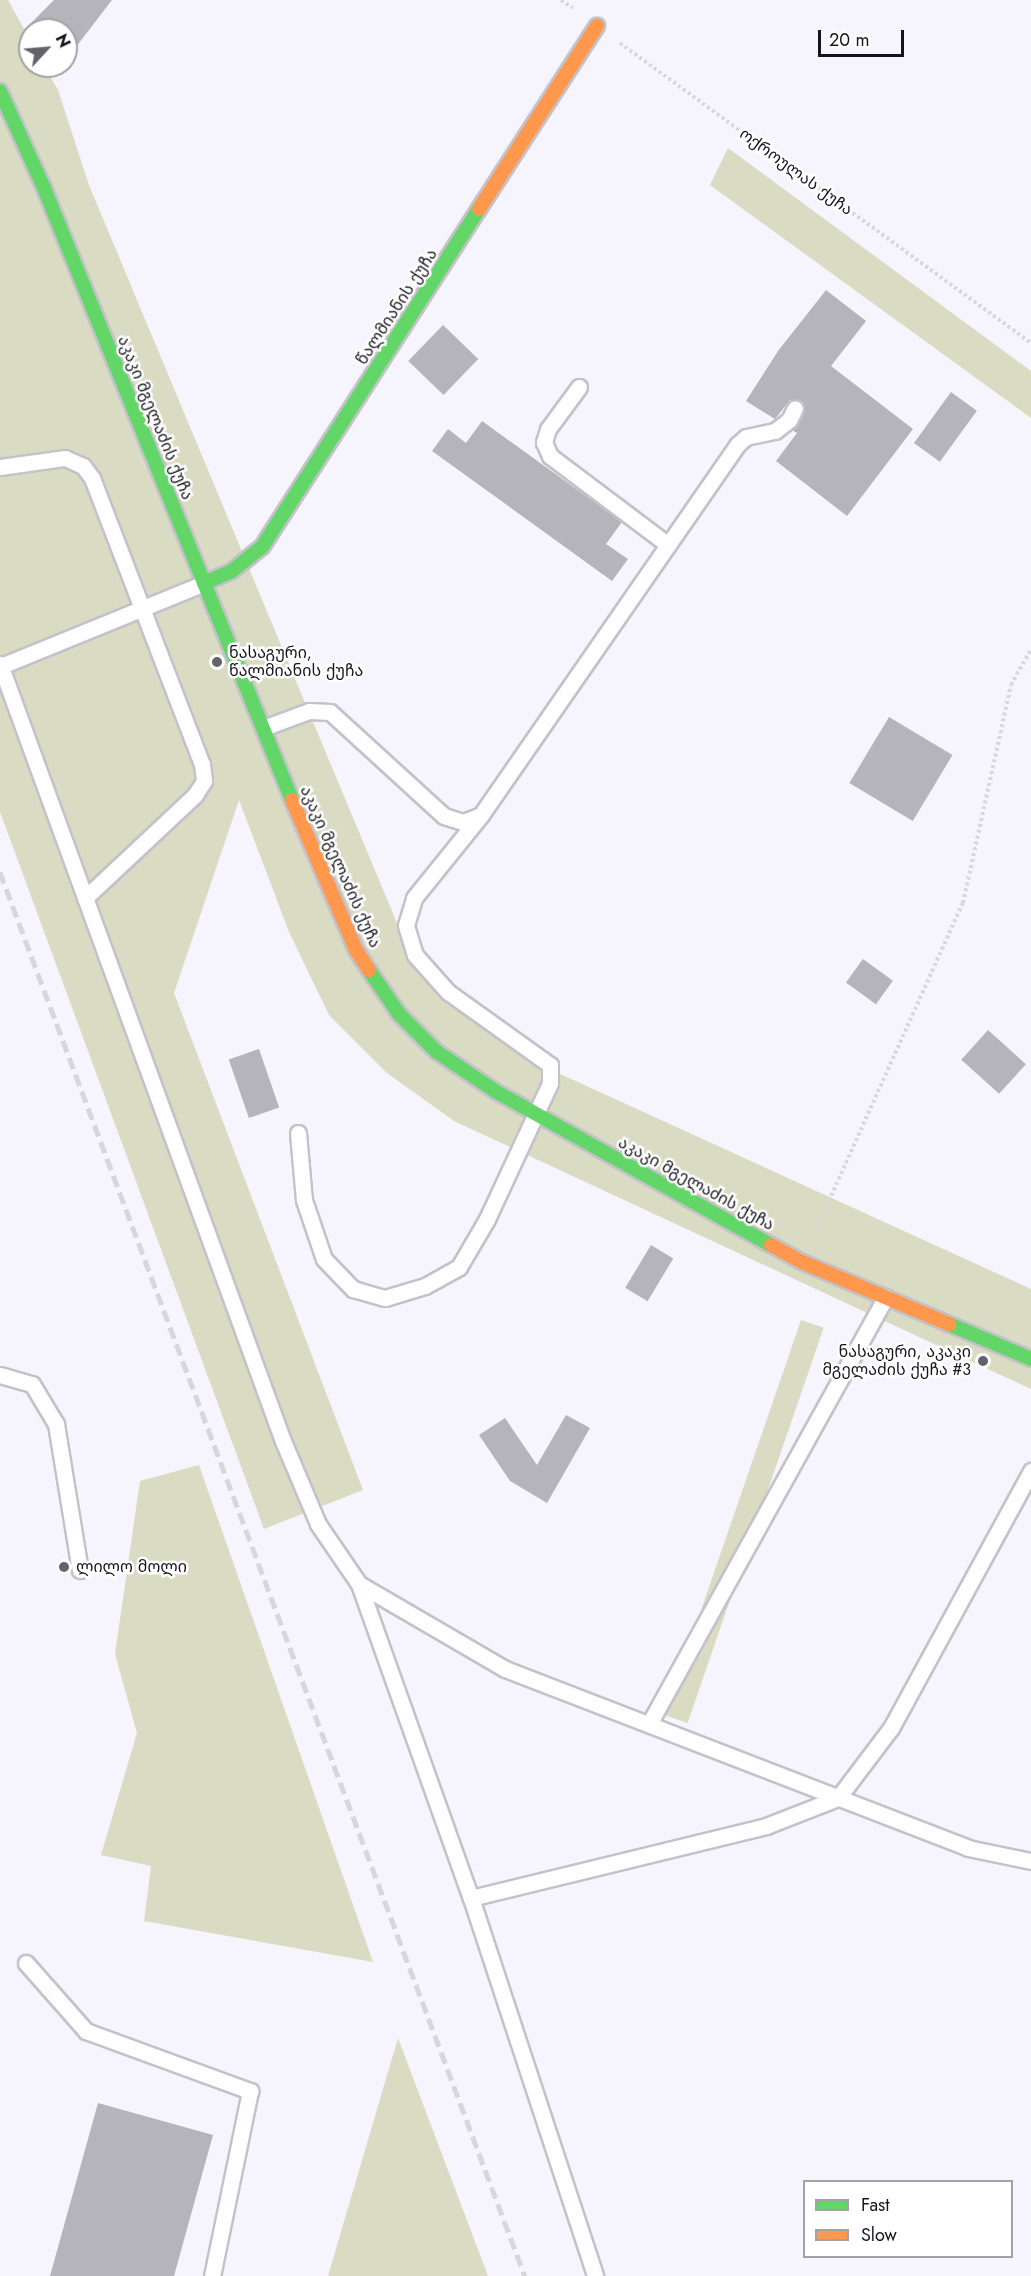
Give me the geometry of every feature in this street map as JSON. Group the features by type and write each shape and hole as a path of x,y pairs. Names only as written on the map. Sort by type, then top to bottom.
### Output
{"street":[{"name":"წალმიანის ქუჩა","path":"204,583 232,571 262,547 597,26"},
{"name":"აკაკი მგელაძის ქუჩა","path":"0,91 44,188 262,728 356,950 399,1014 437,1052 535,1113 802,1262 1031,1359"}],"lane":[{"path":"579,387 548,429 544,442 550,456 668,545"},
{"path":"298,1133 304,1200 324,1259 353,1289 385,1298 425,1286 459,1268 487,1219 550,1083 550,1065 448,992 415,955 406,925 414,898 481,815 737,445 746,437 775,431 789,420 795,408"},
{"path":"0,466 64,458 83,466 92,478 202,764 204,782 195,795 85,898"},
{"path":"204,583 0,665 283,1441 318,1524 359,1584 471,1898 595,2276"},
{"path":"262,728 309,711 330,712 444,816 463,822 481,815"},
{"path":"649,1724 886,1297"},
{"path":"0,1376 32,1384 56,1424 80,1570"},
{"path":"471,1898 766,1826 838,1798 891,1728 1031,1472"},
{"path":"359,1584 505,1669 968,1848 1031,1861"},
{"path":"26,1963 86,2031 250,2091 212,2276"}],"path":[{"name":"ოქროულას ქუჩა","path":"561,0 1031,343"},
{"path":"802,1262 963,903 1011,685 1031,649"}],"green space":[{"path":"0,0 8,0 18,18 18,78 51,78 58,90 89,185 412,959 454,1001 558,1073 1031,1289 1031,1389 454,1121 387,1073 329,1015 289,932 239,800 174,993 363,1490 264,1529 0,812"},
{"path":"728,148 1031,371 1031,418 710,185"},
{"path":"801,1320 824,1328 688,1723 665,1715"},
{"path":"199,1465 373,1962 144,1921 151,1866 101,1855 137,1733 115,1654 140,1481"},
{"path":"398,2038 488,2276 328,2276"}],"building":[{"path":"54,0 112,0 78,44 78,18 36,18"},
{"path":"826,290 866,321 831,366 913,429 847,516 776,461 797,433 792,430 804,412 803,402 790,400 775,419 746,401 778,351"},
{"path":"443,325 478,359 444,395 408,361"},
{"path":"951,392 977,411 940,462 914,443"},
{"path":"482,421 622,522 606,544 628,559 612,581 432,451 448,429 466,443"},
{"path":"889,717 952,755 913,821 849,783"},
{"path":"863,959 893,981 876,1004 846,982"},
{"path":"988,1030 1026,1064 999,1094 961,1060"},
{"path":"259,1049 279,1108 249,1118 229,1059"},
{"path":"651,1245 673,1258 648,1301 625,1288"},
{"path":"566,1415 590,1428 547,1503 510,1481 479,1435 505,1418 537,1465"},
{"path":"98,2103 213,2135 174,2276 50,2276"}],"railway":[{"path":"0,872 525,2276"}],"traffic: fast":[{"path":"0,91 44,188 292,800"},
{"path":"204,583 232,571 262,547 479,209"},
{"path":"369,970 399,1014 437,1052 495,1091 771,1245"},
{"path":"949,1324 1031,1359"}],"traffic: slow":[{"path":"479,209 597,26"},
{"path":"292,800 356,950 369,970"},
{"path":"771,1245 802,1262 949,1324"}],"place":[{"name":"ნასაგური, წალმიანის ქუჩა","path":"217,662"},
{"name":"ნასაგური, აკაკი მგელაძის ქუჩა #3","path":"983,1361"},
{"name":"ლილო მოლი","path":"64,1567"}]}
